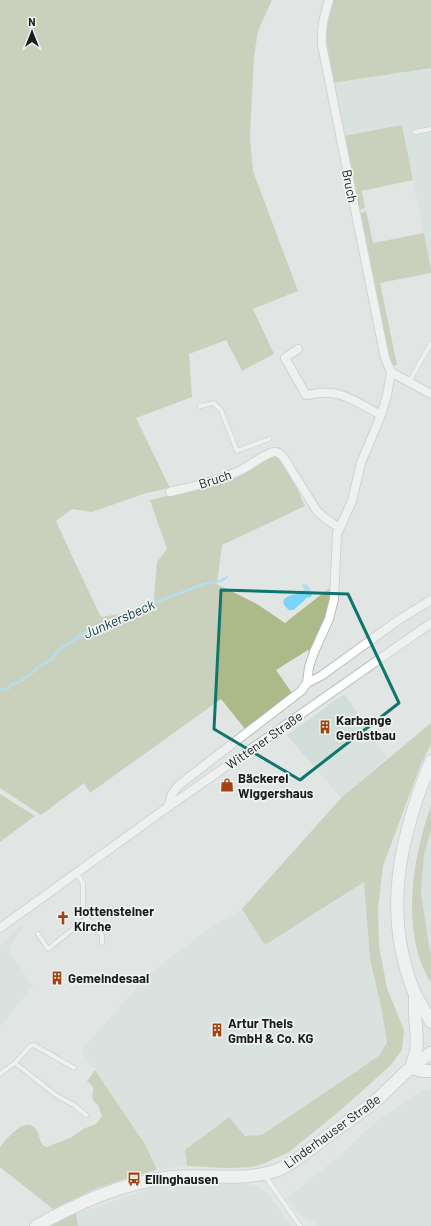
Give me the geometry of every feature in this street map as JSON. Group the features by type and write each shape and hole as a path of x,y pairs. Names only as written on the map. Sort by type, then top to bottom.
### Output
{"main road":[{"path":"431,760 403,845 397,889 399,939 415,994 431,1022"},
{"path":"415,994 431,1001"},
{"path":"415,994 417,1039 416,1052 411,1068 422,1071 431,1071"},
{"name":"Linderhauser Straße","path":"36,1226 101,1194 124,1187 174,1177 245,1176 264,1174 280,1169 297,1159 374,1102 431,1052"}],"street":[{"name":"Bruch","path":"330,0 323,19 321,33 322,45 384,358 391,372"},
{"path":"298,349 285,358 306,395 322,392 332,393 343,396 381,415"},
{"path":"307,683 309,667 329,619 334,599 336,542 339,528 352,501 361,463 388,394 391,372 431,394"},
{"name":"Bruch","path":"170,492 215,480 241,471 263,457 275,452 279,453 284,458 317,511 339,528"},
{"path":"168,806 172,794 179,785 301,691 307,683 321,676 400,619 431,600"},
{"name":"Wittener Straße","path":"0,928 168,806 431,623"}],"lane":[{"path":"415,132 431,129"},
{"path":"409,382 431,343"},
{"path":"200,406 214,403 220,410 237,451 269,439"},
{"path":"77,872 83,884 83,914 102,935 102,943"},
{"path":"38,934 48,949 87,918"},
{"path":"0,1074 30,1046 34,1045 74,1068"},
{"path":"14,1062 57,1096 74,1104 86,1115"},
{"path":"264,1174 300,1226"}],"highlighted area":[{"path":"221,590 348,594 399,703 300,780 214,729"}],"shaded area":[{"path":"431,68 431,270 402,125 343,136 332,83"},
{"path":"343,695 346,696 387,758 341,798 287,735"},
{"path":"431,830 431,953 421,891 424,855"},
{"path":"364,882 387,1043 380,1055 262,1135 245,1136 185,1150 187,1166 157,1170 145,1144 81,1050 148,975 205,931 242,909 265,945"},
{"path":"24,923 8,949 33,986 0,1027 0,947 14,931"},
{"path":"424,1089 431,1090 431,1226 316,1226 316,1221 309,1220 299,1215 287,1198 339,1156 373,1124"},
{"path":"181,1184 248,1184 255,1186 269,1195 292,1226 78,1226 76,1214 155,1187"}],"green space":[{"path":"0,0 272,0 258,31 254,57 250,137 253,171 298,291 253,309 274,354 242,371 226,340 189,354 192,397 136,418 170,488 146,493 92,512 72,509 56,521 101,617 153,609 157,562 167,549 150,500 171,495 272,456 276,456 288,470 305,506 222,545 217,584 257,604 285,623 332,586 327,614 311,652 308,650 276,670 292,693 245,729 221,699 90,793 84,783 41,815 0,788"},
{"path":"333,0 431,0 431,68 332,83 325,41 326,20"},
{"path":"402,125 413,180 362,191 365,208 357,210 343,136"},
{"path":"366,211 373,243 424,233 431,270 431,273 380,283 397,365 392,366 389,365 358,215"},
{"path":"431,723 431,744 421,764 383,866 378,908 379,946 387,988 404,1030 402,1050 391,1065 342,1109 289,1152 252,1167 226,1168 187,1166 185,1150 229,1117 245,1136 262,1135 380,1055 387,1042 382,1011 370,959 364,882 265,945 242,909 341,798"},
{"path":"0,794 35,816 0,842"},
{"path":"431,806 431,830 424,855 421,891 431,953 431,983 421,963 415,942 412,919 412,896 414,872 424,827"},
{"path":"95,1070 145,1144 157,1170 97,1188 53,1209 0,1167 0,1147 11,1134 21,1126 31,1125 36,1129 42,1144 47,1147 72,1137 83,1129 96,1124 102,1116 98,1105 93,1099 93,1087 87,1081"},
{"path":"76,1214 78,1226 46,1226 57,1220"}],"water":[{"path":"303,584 308,585 312,593 311,597 306,598 294,610 289,610 283,602 284,600 286,597 302,593 304,589"}],"waterway":[{"name":"Junkersbeck","path":"0,690 8,689 12,684 21,681 39,666 51,660 60,649 81,635 138,609 204,584 221,581 227,577"}],"place":[{"name":"Karbange Gerüstbau","path":"325,727"},
{"name":"Bäckerei Wiggershaus","path":"227,785"},
{"name":"Hottensteiner Kirche","path":"63,918"},
{"name":"Gemeindesaal","path":"57,978"},
{"name":"Artur Theis GmbH & Co. KG","path":"217,1030"},
{"name":"Ellinghausen","path":"134,1179"}]}
